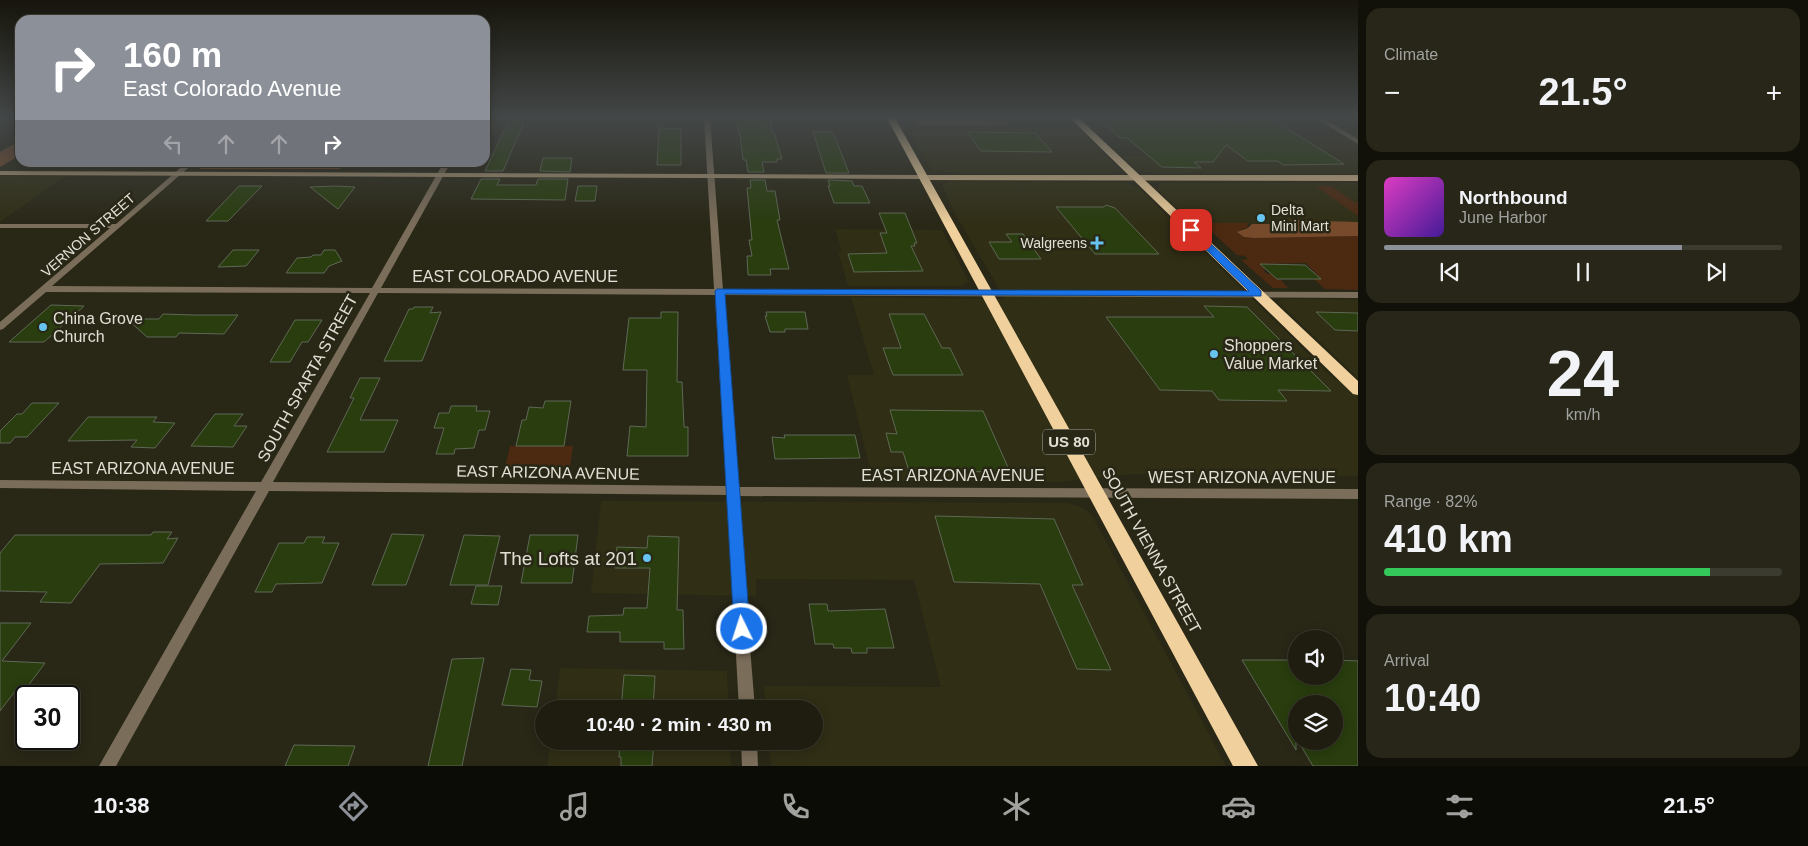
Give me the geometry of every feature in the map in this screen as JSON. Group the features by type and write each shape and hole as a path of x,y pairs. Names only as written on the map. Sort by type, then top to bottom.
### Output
{"highway":[{"name":"SOUTH VIENNA STREET","path":"910,154 985,293 1246,766"},
{"path":"1112,154 1358,390"}],"main road":[{"path":"0,173 1358,178"}],"street":[{"path":"710,154 746,700"},
{"name":"VERNON STREET","path":"0,327 186,167"},
{"name":"SOUTH SPARTA STREET","path":"107,766 445,167"},
{"path":"0,226 118,226"},
{"name":"EAST COLORADO AVENUE","path":"44,290 720,291 1358,295"},
{"name":"EAST ARIZONA AVENUE","path":"0,484 265,485 733,491 1095,492"},
{"name":"WEST ARIZONA AVENUE","path":"1095,492 1358,494"},
{"path":"749,750 750,766"}],"shaded area":[{"path":"0,154 15,154 15,158 0,167"},
{"path":"922,154 1104,154 1121,171 1116,173 955,173 932,170"},
{"path":"1212,154 1358,154 1358,174 1150,173 1137,170 1122,156 1211,156"},
{"path":"199,167 342,167 340,169 200,169"},
{"path":"0,176 66,176 0,222"},
{"path":"949,181 1127,183 1138,187 1335,380 1358,380 1358,476 1133,474 1058,482 873,481 847,375 874,375 851,297 1005,299 953,210 942,185"},
{"path":"1161,183 1358,183 1358,207 1347,207 1358,216 1358,226 1194,224 1159,191 1158,187"},
{"path":"1316,186 1331,186 1354,202 1358,202 1358,216"},
{"path":"1290,220 1358,222 1358,236 1254,238 1244,237 1237,232 1248,228 1252,224 1285,224"},
{"path":"1202,223 1247,223 1248,228 1241,229 1244,237 1254,238 1358,236 1358,290 1325,289 1314,279 1321,279 1306,263 1261,264 1266,269 1263,270 1267,274 1271,274 1281,280 1288,288 1273,288 1241,260 1248,259 1245,256 1237,255"},
{"path":"835,229 942,230 969,282 962,286 848,286 838,252 842,252"},
{"path":"1280,300 1358,300 1358,378 1279,303"},
{"path":"510,446 573,446 570,468 505,467"},
{"path":"601,501 1065,503 1079,506 1089,512 1094,519 1226,766 771,766 770,750 823,750 823,700 765,700 764,686 941,687 914,580 756,579 756,596 591,593"},
{"path":"560,668 727,671 729,700 556,700"},
{"path":"550,750 730,750 731,766 547,766"}],"building":[{"path":"493,154 511,154 503,171 485,171 487,167 490,167 490,160"},
{"path":"658,154 681,154 681,165 657,165"},
{"path":"742,154 780,154 782,159 777,159 777,162 762,162 764,172 748,172 746,160 743,160"},
{"path":"820,154 841,154 849,173 826,173"},
{"path":"1146,154 1219,154 1213,162 1194,162 1201,168 1162,167"},
{"path":"1238,154 1328,154 1344,164 1283,165 1278,161 1248,161"},
{"path":"543,158 572,158 570,172 540,171"},
{"path":"481,179 500,179 497,185 536,185 538,179 568,179 565,200 471,199"},
{"path":"750,180 765,180 767,191 775,191 780,220 777,220 789,269 770,269 771,275 748,275 747,256 752,256 749,240 752,240 747,188 751,188"},
{"path":"828,180 852,181 854,186 862,186 870,203 834,203 828,186 830,186"},
{"path":"239,186 262,186 228,221 206,221"},
{"path":"578,186 597,186 595,201 575,201"},
{"path":"310,187 355,187 338,209"},
{"name":"Walgreens","path":"1106,205 1115,208 1159,254 1095,254 1056,207 1104,207"},
{"path":"879,213 905,213 917,243 914,243 915,246 911,246 923,271 854,272 848,254 887,253 880,233 887,233"},
{"path":"1006,234 1023,234 1041,259 999,259 989,242 1012,242"},
{"path":"233,250 259,250 246,266 218,267"},
{"path":"324,250 335,250 342,261 329,266 324,273 286,273 297,258 321,255"},
{"path":"1260,264 1305,265 1321,279 1277,279"},
{"name":"China Grove Church","path":"51,305 84,306 44,342 9,342"},
{"name":"Shoppers Value Market","path":"1204,306 1247,307 1331,391 1278,390 1287,401 1219,400 1212,391 1160,390 1106,317 1214,317"},
{"path":"414,307 433,307 430,313 441,312 422,361 384,361 409,309"},
{"path":"661,312 678,312 677,382 682,382 684,427 688,427 688,456 627,456 630,426 646,427 647,370 623,370 629,318 661,318"},
{"path":"766,312 805,312 808,329 785,329 785,332 770,332 765,316 767,316"},
{"path":"1316,312 1358,313 1358,331 1335,330"},
{"path":"163,314 238,315 224,334 179,333 176,337 147,337 127,319 159,319"},
{"path":"889,314 924,314 942,348 950,348 963,375 893,375 883,348 901,348"},
{"path":"295,320 322,320 308,342 302,342 290,362 270,362"},
{"path":"360,378 380,378 360,420 398,420 384,452 327,452 354,398 350,398"},
{"path":"545,401 571,401 564,446 516,446 522,420 526,420 529,407 543,408"},
{"path":"32,403 59,403 27,437 15,437 10,443 0,443 0,431 17,414 22,414"},
{"path":"451,406 477,406 476,411 490,411 485,430 479,430 474,448 455,449 454,454 436,454 444,428 434,428 439,413 449,413"},
{"path":"890,410 983,411 1010,472 909,471 903,452 891,452 886,433 897,434"},
{"path":"215,414 243,414 234,426 247,426 233,447 191,446"},
{"path":"88,417 157,417 153,422 175,423 155,448 131,447 137,440 68,441"},
{"path":"784,435 855,435 860,458 775,459 772,437 785,438"},
{"path":"935,516 1054,519 1083,585 1072,585 1111,670 1077,669 1040,584 954,582"},
{"path":"153,532 172,532 167,539 178,538 163,563 100,564 71,603 40,602 47,592 0,591 0,553 15,535 151,535"},
{"path":"392,534 424,535 406,585 372,585"},
{"path":"464,535 500,536 488,585 450,585"},
{"path":"530,535 578,535 572,583 521,583"},
{"path":"648,536 679,537 677,610 683,610 684,649 664,649 664,642 620,642 620,632 587,632 589,616 623,615 624,608 647,608 650,568 615,568 617,547 647,548"},
{"path":"307,537 325,537 322,543 339,543 322,583 276,584 272,592 255,592 279,543 304,543"},
{"path":"476,586 502,586 498,605 471,604"},
{"path":"809,604 827,604 828,611 885,609 894,648 867,648 867,653 852,653 851,648 834,648 833,644 815,644"},
{"path":"0,623 31,623 2,661 45,663 29,685 15,685 15,691 0,711"},
{"path":"484,658 462,766 428,766 452,659"},
{"path":"1242,660 1288,660 1288,685 1343,685 1343,660 1358,661 1358,766 1313,766 1303,750 1343,750 1343,695 1288,695 1288,737"},
{"path":"511,669 531,670 529,680 542,681 538,700 535,700 535,707 502,705"},
{"path":"624,675 655,676 654,700 622,700"},
{"path":"294,745 355,746 348,766 285,766"},
{"path":"619,750 653,750 652,766 621,766 621,757 619,757"}],"place":[{"name":"Delta Mini Mart","path":"1261,218"},
{"name":"Walgreens","path":"1097,243"},
{"name":"China Grove Church","path":"43,327"},
{"name":"Shoppers Value Market","path":"1214,354"},
{"name":"The Lofts at 201","path":"647,558"}],"route":[{"path":"742,629 720,291 1258,294 1191,230"}]}
